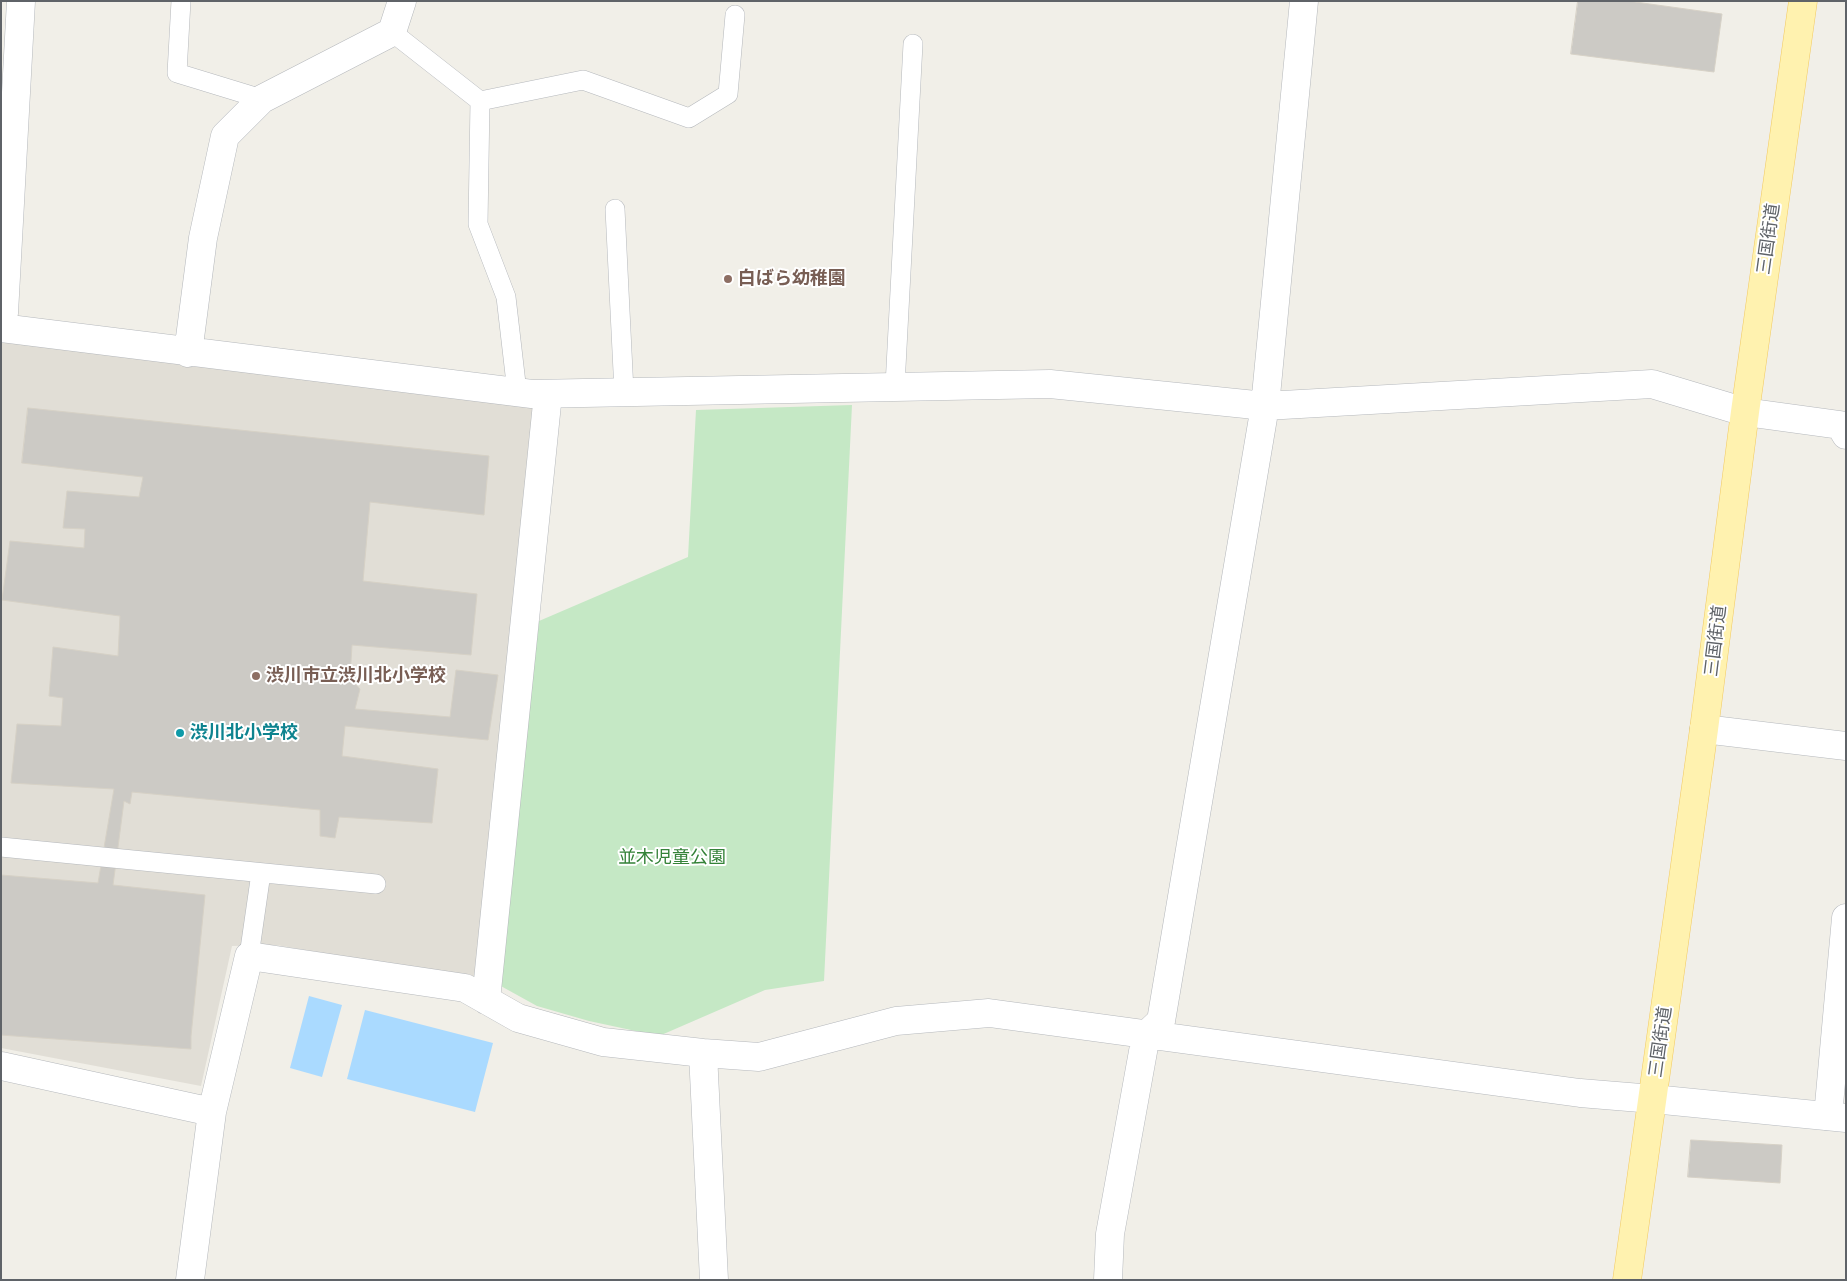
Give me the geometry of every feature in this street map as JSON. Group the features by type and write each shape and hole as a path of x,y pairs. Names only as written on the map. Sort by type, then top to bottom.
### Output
{"main road":[{"name":"三国街道","path":"1626,1280 1653,1100 1745,412 1803,1"}],"street":[{"path":"1,315 4,313 21,1"},
{"path":"188,353 203,238 225,136 262,99 392,32 402,1"},
{"path":"1108,1280 1110,1234 1146,1035 1161,1021 1265,406 1304,1"},
{"path":"1,328 188,353 517,392 548,394 1050,384 1265,406 1652,384 1745,412 1840,425 1846,434"},
{"path":"486,1000 548,394"},
{"path":"1704,729 1846,746"},
{"path":"190,1280 212,1112 250,956 465,988 518,1018 603,1042 703,1053 759,1057 896,1021 989,1013 1580,1093 1837,1117 1846,918"},
{"path":"703,1053 714,1280"},
{"path":"1,1066 212,1112"}],"lane":[{"path":"181,1 177,73 262,99"},
{"path":"392,32 480,101 583,80 689,118 728,94 735,15"},
{"path":"895,386 913,44"},
{"path":"480,101 478,224 506,297 517,392"},
{"path":"615,209 624,392"},
{"path":"1,847 376,884"},
{"path":"250,956 261,873"}],"shaded area":[{"name":"渋川市立渋川北小学校","path":"1,341 537,407 481,980 276,945 232,946 201,1086 1,1048"}],"green space":[{"name":"並木児童公園","path":"852,405 824,981 765,990 659,1036 589,1021 537,1006 499,985 539,621 688,557 696,410"}],"water":[{"path":"309,996 342,1005 322,1077 290,1068"},
{"path":"365,1010 493,1043 475,1112 347,1079"}],"building":[{"path":"1578,1 1628,1 1722,14 1714,72 1571,54"},
{"name":"渋川北小学校","path":"28,408 489,456 484,515 370,502 363,581 477,594 471,655 352,645 350,678 360,689 355,709 450,717 456,670 498,675 488,740 345,726 342,756 438,769 432,823 339,817 335,838 320,836 320,810 132,792 130,804 124,801 113,885 205,895 191,1049 1,1035 1,875 98,883 114,789 11,783 17,724 61,726 63,698 49,696 53,647 118,656 120,616 2,600 10,541 84,548 85,529 63,528 67,491 139,497 143,477 22,463"},
{"path":"1691,1140 1782,1145 1780,1183 1688,1177"}],"place":[{"name":"白ばら幼稚園","path":"728,279"},
{"name":"渋川市立渋川北小学校","path":"256,676"},
{"name":"渋川北小学校","path":"180,733"}]}
